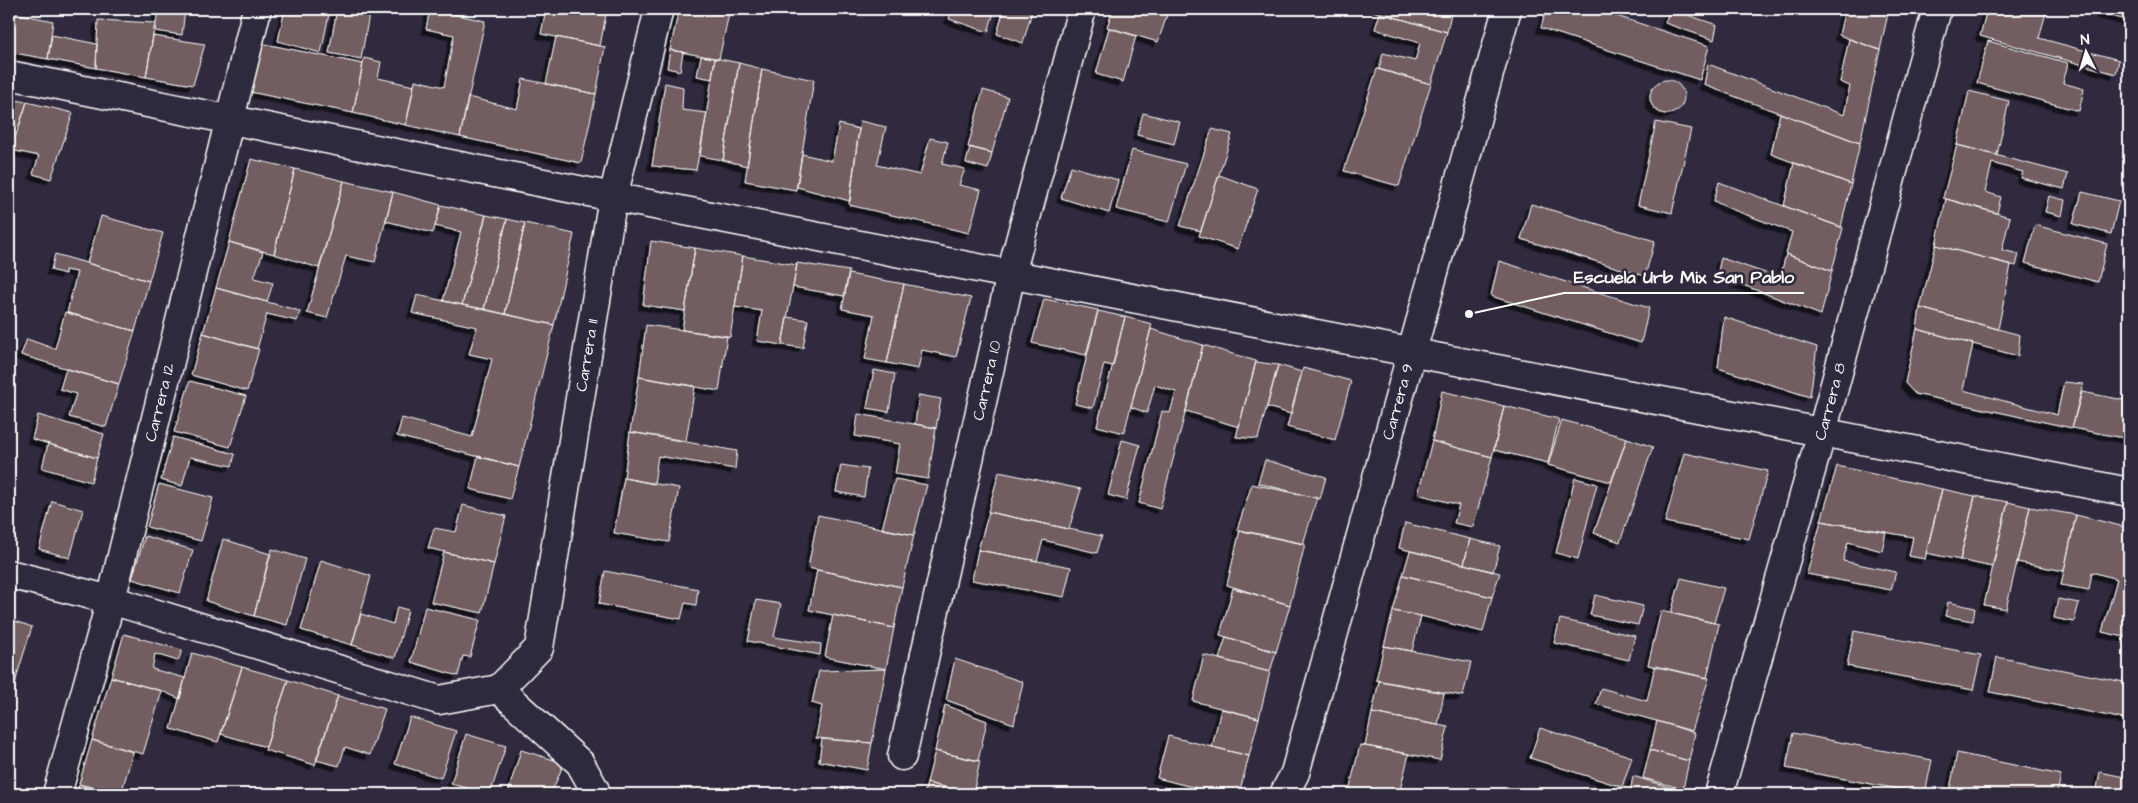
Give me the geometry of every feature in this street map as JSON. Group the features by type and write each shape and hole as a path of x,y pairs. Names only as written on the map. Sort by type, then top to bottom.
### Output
{"street":[{"name":"Carrera 12","path":"57,794 111,600 257,9"},
{"name":"Carrera 11","path":"499,690 539,648 613,197 659,9"},
{"name":"Carrera 10","path":"902,756 1011,274 1082,9"},
{"name":"Carrera 9","path":"1284,794 1295,773 1507,9"},
{"name":"Carrera 8","path":"1719,794 1822,432 1936,9"},
{"path":"9,75 230,118 613,197 2129,492"},
{"path":"9,574 111,600 439,700 499,690 580,763 596,790 595,794"}],"building":[{"path":"158,9 185,9 182,35 155,31"},
{"path":"285,9 330,9 321,53 278,41"},
{"path":"337,9 370,9 361,59 329,53"},
{"path":"430,9 485,21 460,137 406,125 415,80 444,87 454,35 426,29"},
{"path":"546,9 607,9 600,46 541,34"},
{"path":"679,9 730,9 719,59 670,50"},
{"path":"952,9 995,9 988,32 949,19"},
{"path":"1004,9 1032,11 1023,43 997,34"},
{"path":"1113,9 1169,9 1158,42 1107,27"},
{"path":"1365,9 1452,9 1447,32"},
{"path":"1546,9 1595,9 1709,46 1700,80 1541,28"},
{"path":"1670,9 1717,25 1714,40 1665,23"},
{"path":"1845,9 1889,9 1880,50 1839,35"},
{"path":"1987,9 2047,9 2039,38 2119,60 2116,74 1980,36"},
{"path":"2101,9 2129,9 2129,21 2100,13"},
{"path":"9,12 53,21 48,59 9,52"},
{"path":"1380,13 1447,32 1431,84 1379,69 1383,53 1415,61 1420,43 1375,29"},
{"path":"98,20 155,23 146,77 96,68"},
{"path":"1109,28 1136,36 1123,82 1096,74"},
{"path":"52,35 97,44 96,68 48,59"},
{"path":"153,36 205,44 193,85 146,77"},
{"path":"556,37 605,47 596,94 546,84"},
{"path":"1849,39 1880,50 1860,143 1704,85 1708,64 1844,115 1850,86 1840,82"},
{"path":"1988,41 2068,63 2063,83 2084,89 2079,111 1977,83"},
{"path":"260,43 363,64 353,113 250,92"},
{"path":"670,50 683,52 680,71 667,68"},
{"path":"701,56 715,58 712,79 697,76"},
{"path":"364,58 381,62 378,78 414,86 406,125 353,113"},
{"path":"715,58 739,63 723,160 700,156"},
{"path":"739,63 762,69 747,166 723,160"},
{"path":"762,69 814,80 796,190 745,181"},
{"path":"1377,69 1431,84 1399,186 1344,171"},
{"path":"523,79 596,94 581,163 460,137 468,97 517,109"},
{"path":"1667,80 1679,85 1684,97 1679,109 1667,114 1655,109 1650,97 1655,85"},
{"path":"665,83 683,87 682,110 707,113 696,170 652,166"},
{"path":"983,90 1008,97 992,153 968,147"},
{"path":"1969,91 2009,101 1997,155 1957,145"},
{"path":"9,99 27,102 19,127 9,124"},
{"path":"27,102 73,113 51,179 33,174 39,156 11,150"},
{"path":"1143,113 1180,122 1174,144 1137,135"},
{"path":"1780,113 1860,143 1851,184 1771,154"},
{"path":"860,121 886,127 877,165 920,175 930,138 948,142 942,164 965,169 959,185 981,190 969,233 849,205"},
{"path":"1656,122 1691,129 1672,213 1638,205"},
{"path":"839,124 859,129 850,201 797,187 802,154 832,161"},
{"path":"1212,129 1232,134 1201,231 1180,226"},
{"path":"1957,145 2068,174 2064,189 2021,178 2023,172 1992,163 1985,192 2001,197 1997,213 1943,198"},
{"path":"970,147 992,153 988,169 966,163"},
{"path":"1132,150 1186,164 1169,222 1116,209"},
{"path":"251,159 295,169 274,254 229,242"},
{"path":"1794,163 1851,184 1841,227 1784,206"},
{"path":"1071,166 1118,180 1109,213 1061,198"},
{"path":"295,169 344,181 319,268 274,254"},
{"path":"1219,175 1258,189 1238,249 1199,236"},
{"path":"344,181 393,192 375,262 346,256 327,318 307,313"},
{"path":"1719,182 1843,228 1832,271 1786,254 1792,232 1714,201"},
{"path":"393,192 441,205 433,233 386,221"},
{"path":"2082,192 2119,201 2111,234 2073,224"},
{"path":"2049,196 2065,200 2062,216 2045,212"},
{"path":"1946,199 2010,217 2002,250 2019,254 2016,266 1936,245"},
{"path":"1531,204 1655,241 1645,276 1521,239"},
{"path":"441,205 486,215 462,305 443,301 461,232 435,226"},
{"path":"486,215 507,219 484,309 462,305"},
{"path":"101,216 163,233 149,281 87,263"},
{"path":"507,219 525,223 505,314 484,309"},
{"path":"525,223 574,234 554,325 505,314"},
{"path":"2035,225 2107,244 2098,282 2025,263"},
{"path":"651,241 695,248 685,311 643,305"},
{"path":"229,242 263,252 254,278 273,283 267,302 216,288"},
{"path":"1936,245 2011,265 1998,329 1920,308"},
{"path":"695,248 743,256 730,337 682,330"},
{"path":"55,254 149,281 135,331 67,313 77,272 65,270 65,274 51,270"},
{"path":"1786,254 1832,271 1821,315 1717,275 1721,258 1780,278"},
{"path":"743,256 797,265 782,345 757,341 762,311 735,307"},
{"path":"1499,261 1649,308 1641,343 1491,296"},
{"path":"797,263 849,271 844,296 793,287"},
{"path":"849,274 904,284 887,363 865,359 874,315 842,309"},
{"path":"904,284 971,298 956,357 922,350 918,369 887,363"},
{"path":"216,288 300,311 297,321 267,314 257,349 203,333"},
{"path":"417,295 554,325 519,467 397,436 402,418 472,437 492,359 469,354 477,327 412,313"},
{"path":"1044,299 1098,310 1086,355 1032,343"},
{"path":"1920,308 2020,335 2018,356 1917,329"},
{"path":"1098,311 1125,317 1113,366 1104,364 1093,408 1075,404"},
{"path":"65,312 135,331 119,384 21,355 27,339 55,349"},
{"path":"787,317 808,320 803,348 782,345"},
{"path":"1125,317 1152,324 1124,433 1097,426"},
{"path":"1724,317 1817,347 1810,397 1718,368"},
{"path":"646,325 727,336 719,391 639,377"},
{"path":"1151,329 1203,345 1160,509 1139,503 1162,411 1170,413 1176,392 1155,385 1147,413 1131,407"},
{"path":"1917,329 1973,344 1963,390 2057,415 2064,382 2083,384 2072,428 1915,394 1905,383"},
{"path":"203,333 259,349 247,391 191,375"},
{"path":"1203,345 1256,361 1239,427 1186,411"},
{"path":"1256,362 1278,365 1258,439 1236,437"},
{"path":"1278,365 1302,372 1291,414 1267,407"},
{"path":"1303,368 1351,381 1335,440 1287,427"},
{"path":"66,369 119,384 106,427 69,417 76,394 60,389"},
{"path":"874,370 895,374 889,412 867,408"},
{"path":"639,377 695,386 686,441 630,432"},
{"path":"190,381 246,396 230,447 174,432"},
{"path":"1442,391 1504,406 1492,457 1432,441"},
{"path":"2082,392 2129,401 2129,439 2072,428"},
{"path":"919,395 941,399 936,428 915,424"},
{"path":"1504,406 1559,419 1548,463 1494,450"},
{"path":"858,414 936,428 928,479 895,474 900,444 855,436"},
{"path":"38,415 104,434 97,458 32,439"},
{"path":"1562,420 1627,438 1611,482 1548,465"},
{"path":"630,432 737,451 735,469 658,456 654,484 624,478"},
{"path":"173,437 235,454 232,466 190,457 182,486 161,480"},
{"path":"1627,438 1653,447 1620,542 1594,533"},
{"path":"1122,440 1140,445 1126,500 1108,495"},
{"path":"1432,441 1492,457 1473,527 1454,523 1459,505 1418,494"},
{"path":"48,444 97,458 91,482 42,468"},
{"path":"1684,453 1768,471 1749,539 1665,522"},
{"path":"478,456 519,467 510,499 470,489"},
{"path":"1265,460 1326,477 1320,499 1258,483"},
{"path":"841,465 868,469 864,497 836,492"},
{"path":"1837,466 1942,489 1925,559 1909,556 1913,537 1821,521"},
{"path":"999,472 1081,489 1069,529 988,512"},
{"path":"624,478 679,488 669,542 614,533"},
{"path":"1575,478 1597,484 1578,559 1556,553"},
{"path":"895,479 927,485 914,535 882,529"},
{"path":"159,484 213,498 201,541 147,527"},
{"path":"1252,484 1317,498 1303,544 1237,530"},
{"path":"1942,489 1975,496 1960,560 1926,553"},
{"path":"1975,496 2008,502 1992,567 1960,560"},
{"path":"52,501 83,510 70,558 39,549"},
{"path":"2008,502 2030,507 2006,609 1984,605"},
{"path":"463,505 506,516 494,564 428,548 434,528 456,532"},
{"path":"2030,507 2076,515 2064,571 2017,562"},
{"path":"989,512 1102,536 1097,553 1043,540 1037,561 978,550"},
{"path":"818,515 914,535 902,587 808,568"},
{"path":"2076,515 2129,528 2129,638 2102,632 2117,579 2092,572 2089,590 2061,585"},
{"path":"1821,521 1886,532 1882,551 1848,542 1843,561 1896,572 1891,590 1807,574"},
{"path":"1405,523 1470,539 1464,564 1399,548"},
{"path":"1240,530 1305,544 1290,605 1227,585"},
{"path":"145,536 193,550 180,593 132,579"},
{"path":"223,539 270,554 254,616 206,601"},
{"path":"1470,539 1500,546 1493,572 1464,564"},
{"path":"272,549 305,559 287,625 254,616"},
{"path":"978,550 1071,567 1064,597 972,580"},
{"path":"1410,551 1500,573 1492,597 1403,575"},
{"path":"444,552 494,564 482,613 431,602"},
{"path":"321,560 371,576 352,645 301,630"},
{"path":"817,570 902,587 894,628 809,610"},
{"path":"605,571 698,589 696,605 685,603 681,619 599,604"},
{"path":"1403,575 1492,597 1483,632 1393,611"},
{"path":"1681,578 1724,588 1714,623 1671,613"},
{"path":"1233,588 1290,605 1276,652 1220,635"},
{"path":"1595,595 1643,606 1638,625 1590,615"},
{"path":"2058,599 2079,603 2074,622 2054,618"},
{"path":"756,600 781,604 774,637 821,644 820,655 748,641"},
{"path":"1948,602 1975,608 1973,621 1945,616"},
{"path":"397,607 408,610 395,658 352,645 361,614 393,624"},
{"path":"425,607 480,620 470,657 463,656 458,676 411,662"},
{"path":"1393,611 1421,616 1412,651 1384,646"},
{"path":"1661,611 1719,624 1707,678 1648,665"},
{"path":"833,615 894,628 886,669 825,657"},
{"path":"9,619 32,627 18,672 9,668"},
{"path":"1560,619 1635,636 1629,660 1554,643"},
{"path":"1854,631 1981,655 1973,690 1847,666"},
{"path":"124,634 182,650 178,661 155,654 152,669 185,678 180,699 162,691 111,677"},
{"path":"1226,637 1276,652 1270,672 1219,659"},
{"path":"1384,646 1471,662 1463,696 1376,680"},
{"path":"192,653 242,667 218,742 171,729"},
{"path":"1204,655 1270,672 1259,718 1193,701"},
{"path":"1997,657 2129,683 2129,720 1990,692"},
{"path":"955,659 1023,682 1014,724 946,700"},
{"path":"1655,666 1709,678 1692,731 1596,704 1601,688 1647,701"},
{"path":"242,667 288,680 266,747 221,734"},
{"path":"9,668 18,672 9,712"},
{"path":"886,669 872,743 816,738 822,706 812,703 819,671"},
{"path":"111,677 162,691 143,754 92,740"},
{"path":"288,680 338,696 315,765 265,750"},
{"path":"1379,681 1444,693 1438,725 1372,713"},
{"path":"338,696 385,709 370,755 345,747 339,766 316,760"},
{"path":"945,705 987,721 978,761 935,751"},
{"path":"1221,709 1259,718 1249,756 1212,747"},
{"path":"1372,713 1448,727 1440,760 1365,746"},
{"path":"410,717 456,731 441,778 395,764"},
{"path":"1657,721 1695,733 1689,761 1650,750"},
{"path":"1540,728 1632,757 1622,787 1530,758"},
{"path":"1793,733 1932,760 1925,794 1786,768"},
{"path":"466,734 506,746 490,794 451,784"},
{"path":"1168,736 1249,756 1239,794 1219,794 1157,778"},
{"path":"822,739 872,743 867,770 819,761"},
{"path":"92,740 133,752 121,794 79,784"},
{"path":"1360,745 1409,754 1399,794 1368,794 1349,791"},
{"path":"521,750 564,763 551,794 516,794 508,792"},
{"path":"1650,750 1689,761 1683,789 1643,778"},
{"path":"935,751 980,761 973,794 927,783"},
{"path":"1957,753 2061,775 2057,794 1949,794"},
{"path":"2100,772 2129,778 2127,794 2096,794"},
{"path":"1633,776 1674,789 1673,794 1630,794"},
{"path":"927,783 973,794 924,794"},
{"path":"79,785 109,794 76,794"}],"place":[{"name":"Escuela Urb Mix San Pablo","path":"1469,314"}]}
